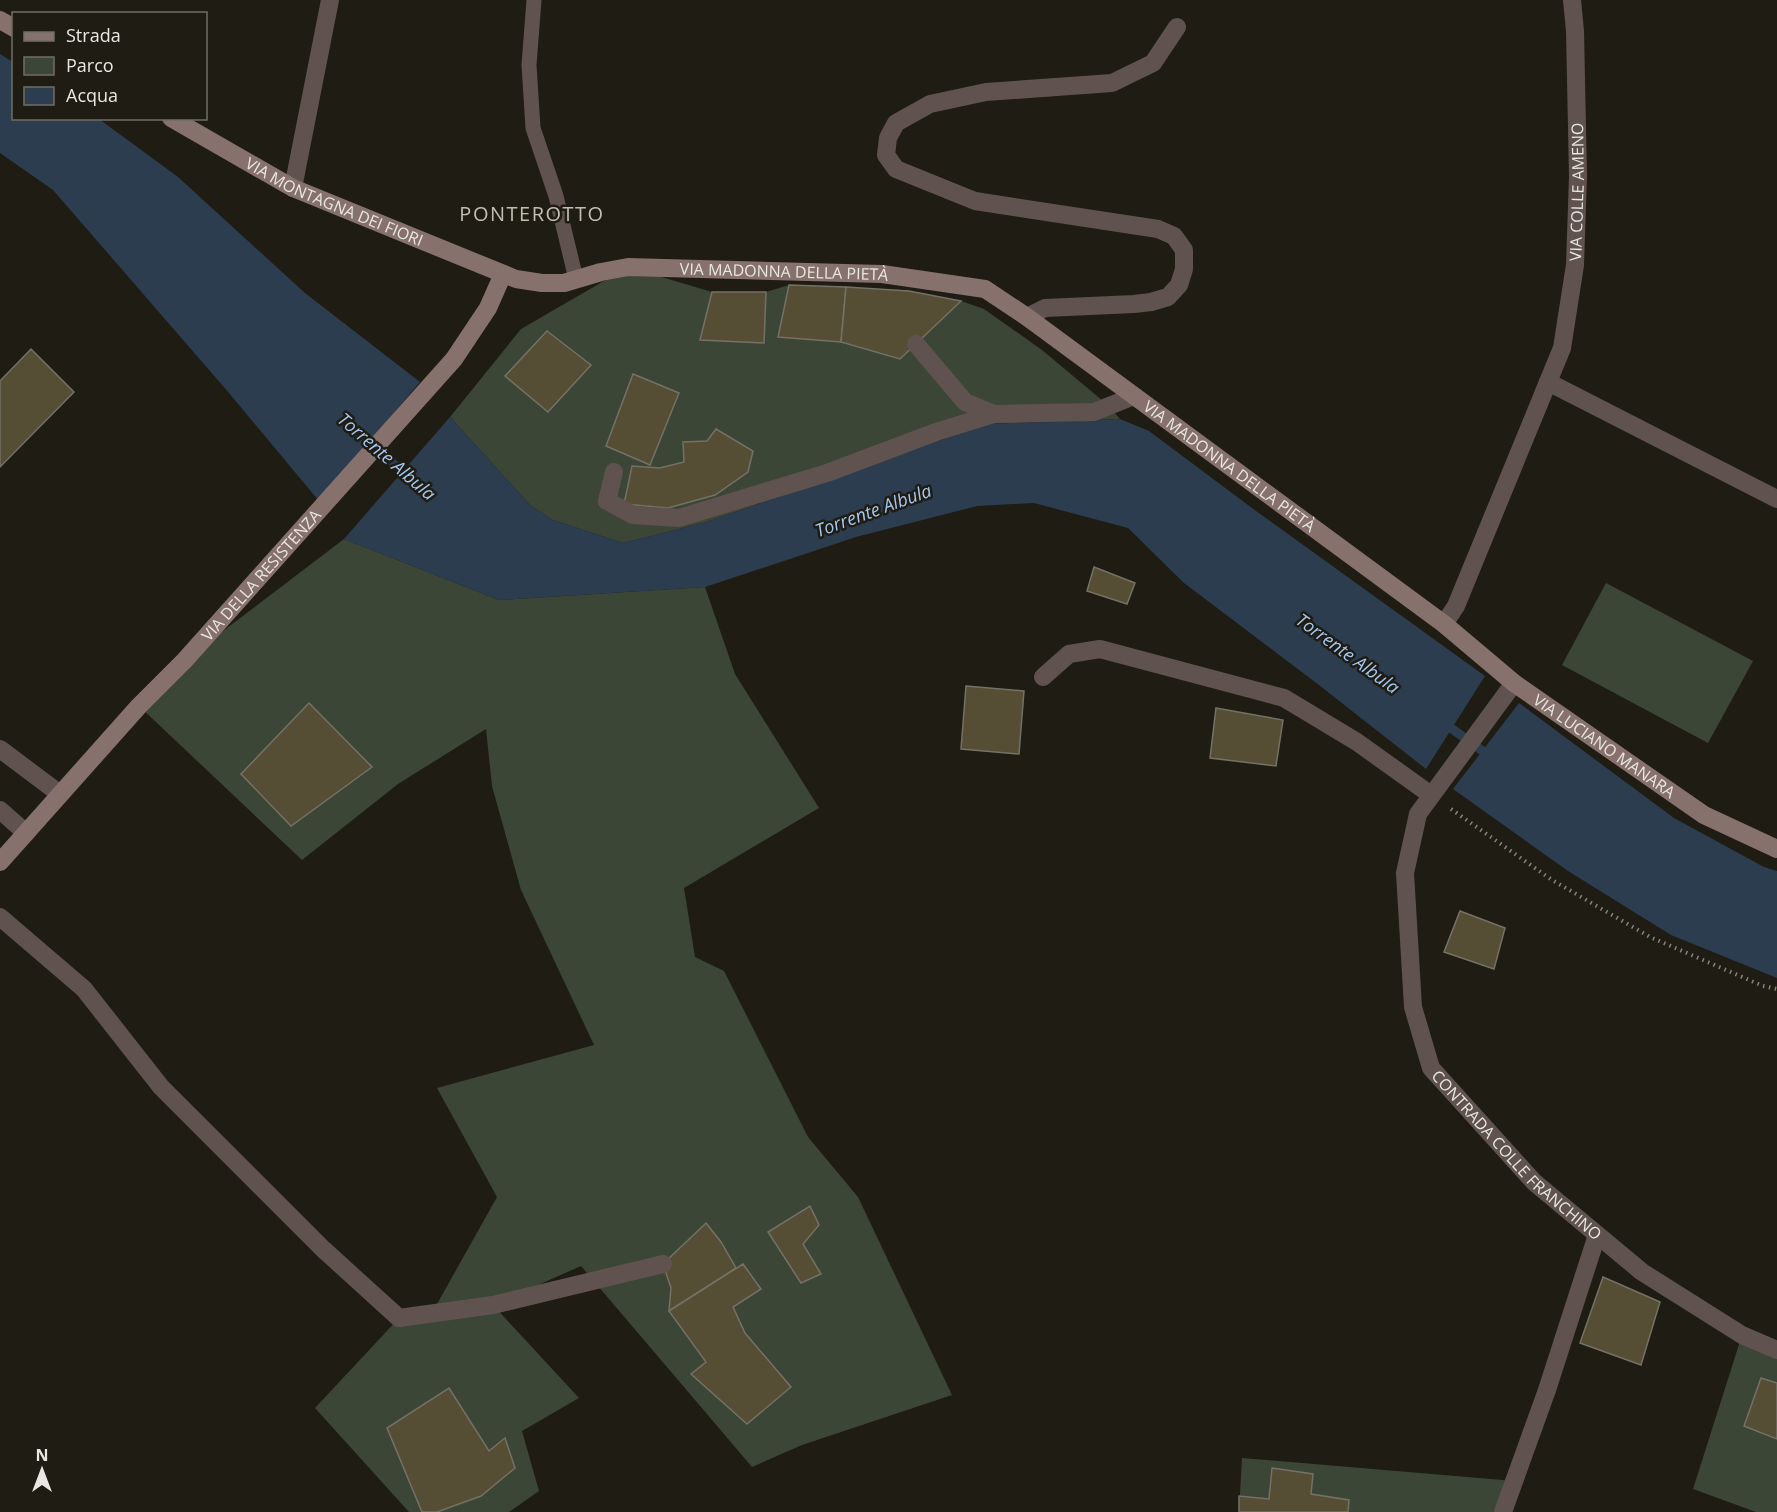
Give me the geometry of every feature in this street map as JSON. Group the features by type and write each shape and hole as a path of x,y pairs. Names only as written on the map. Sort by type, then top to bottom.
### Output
{"main road":[{"name":"VIA MONTAGNA DEI FIORI","path":"174,120 293,188 503,274"},
{"name":"VIA MADONNA DELLA PIETÀ","path":"503,274 516,279 542,283 564,283 628,267 882,274 985,289 1027,317 1444,624"},
{"name":"VIA DELLA RESISTENZA","path":"0,862 139,706 185,660 454,359 488,308 503,274"},
{"name":"VIA LUCIANO MANARA","path":"1444,624 1514,682 1704,815 1777,849"}],"street":[{"path":"293,188 330,0"},
{"name":"VIA COLLE AMENO","path":"1548,381 1562,348 1575,265 1578,176 1575,31 1572,0"},
{"path":"1027,317 1045,308 1134,304 1168,297 1179,285 1184,269 1184,250 1174,236 1158,229 975,201 896,169 886,155 888,138 897,123 930,104 986,92 1112,83 1153,63 1177,27"},
{"path":"916,344 965,402 994,414"},
{"path":"1444,624 1456,606 1548,381 1777,500"},
{"path":"614,472 607,501 633,515 679,518 827,473 936,432 994,414 1094,412 1134,396"},
{"path":"1043,677 1069,654 1100,649 1284,698 1357,742 1431,795"},
{"name":"CONTRADA COLLE FRANCHINO","path":"1514,682 1418,814 1405,873 1413,1007 1431,1068 1534,1182 1642,1272 1742,1335 1777,1350"},
{"path":"0,749 60,794"},
{"path":"0,810 26,833"},
{"path":"0,917 84,989 160,1087 322,1248 399,1318 493,1305 663,1264"},
{"path":"1503,1512 1547,1390 1597,1235"}],"lane":[{"path":"534,0 528,65 533,128 556,196 576,279"}],"path":[{"path":"1431,795 1552,880 1650,937 1763,986 1777,989"}],"green space":[{"path":"628,267 712,292 766,292 789,285 779,337 841,342 900,359 961,301 984,309 1042,350 1109,406 1120,419 986,424 707,522 623,543 553,520 531,506 450,417 521,329"},
{"path":"344,539 499,600 705,587 735,674 819,808 684,888 695,957 724,971 808,1137 858,1197 952,1395 802,1445 752,1467 581,1266 493,1305 579,1398 522,1431 539,1491 509,1512 409,1512 315,1408 399,1318 432,1313 497,1197 437,1088 594,1045 521,890 492,786 486,729 398,784 302,860 139,706 185,660"},
{"path":"1606,583 1753,661 1708,743 1562,665"},
{"path":"1742,1335 1777,1350 1777,1512 1756,1512 1693,1489"},
{"path":"1242,1458 1514,1481 1503,1512 1239,1512"}],"water":[{"path":"0,54 12,61 12,120 100,120 178,177 305,293 420,382 319,501 229,393 53,190 0,153"},
{"path":"450,417 531,506 553,520 623,543 707,522 986,424 1120,419 1149,431 1485,676 1426,769 1184,583 1128,528 1034,503 977,506 856,537 705,587 499,600 344,539"},
{"path":"1519,703 1674,818 1764,867 1777,871 1777,978 1671,935 1568,871 1453,789"}],"building":[{"path":"789,285 846,287 841,342 778,337"},
{"path":"846,287 909,291 961,301 900,359 841,342"},
{"path":"712,292 766,292 764,343 700,340"},
{"path":"547,331 591,365 548,412 505,376"},
{"path":"31,349 74,392 0,467 0,381"},
{"path":"633,374 679,393 650,465 606,446"},
{"path":"716,429 753,451 748,472 715,495 668,508 624,504 632,466 660,468 684,462 683,442 707,441"},
{"path":"1094,567 1135,583 1127,604 1087,591"},
{"path":"966,686 1024,691 1019,754 961,749"},
{"path":"309,703 372,767 291,826 241,774"},
{"path":"1216,708 1283,720 1276,766 1210,758"},
{"path":"1460,911 1505,928 1494,969 1444,952"},
{"path":"810,1206 819,1225 803,1244 821,1274 801,1283 768,1232"},
{"path":"706,1223 721,1242 736,1268 669,1311 671,1288 663,1264"},
{"path":"743,1264 761,1289 733,1307 745,1333 791,1387 747,1424 691,1374 706,1362 669,1311"},
{"path":"1603,1277 1660,1302 1641,1365 1580,1343"},
{"path":"1761,1378 1777,1383 1777,1439 1744,1426"},
{"path":"449,1388 489,1451 505,1438 515,1468 481,1496 437,1512 422,1512 387,1428"},
{"path":"1272,1468 1313,1474 1311,1494 1349,1500 1348,1512 1239,1512 1239,1496 1269,1499"}],"waterway":[{"name":"Torrente Albula","path":"373,447 411,478"},
{"name":"Torrente Albula","path":"1444,723 1491,757"}],"district":[{"name":"PONTEROTTO","path":"532,213"}]}
